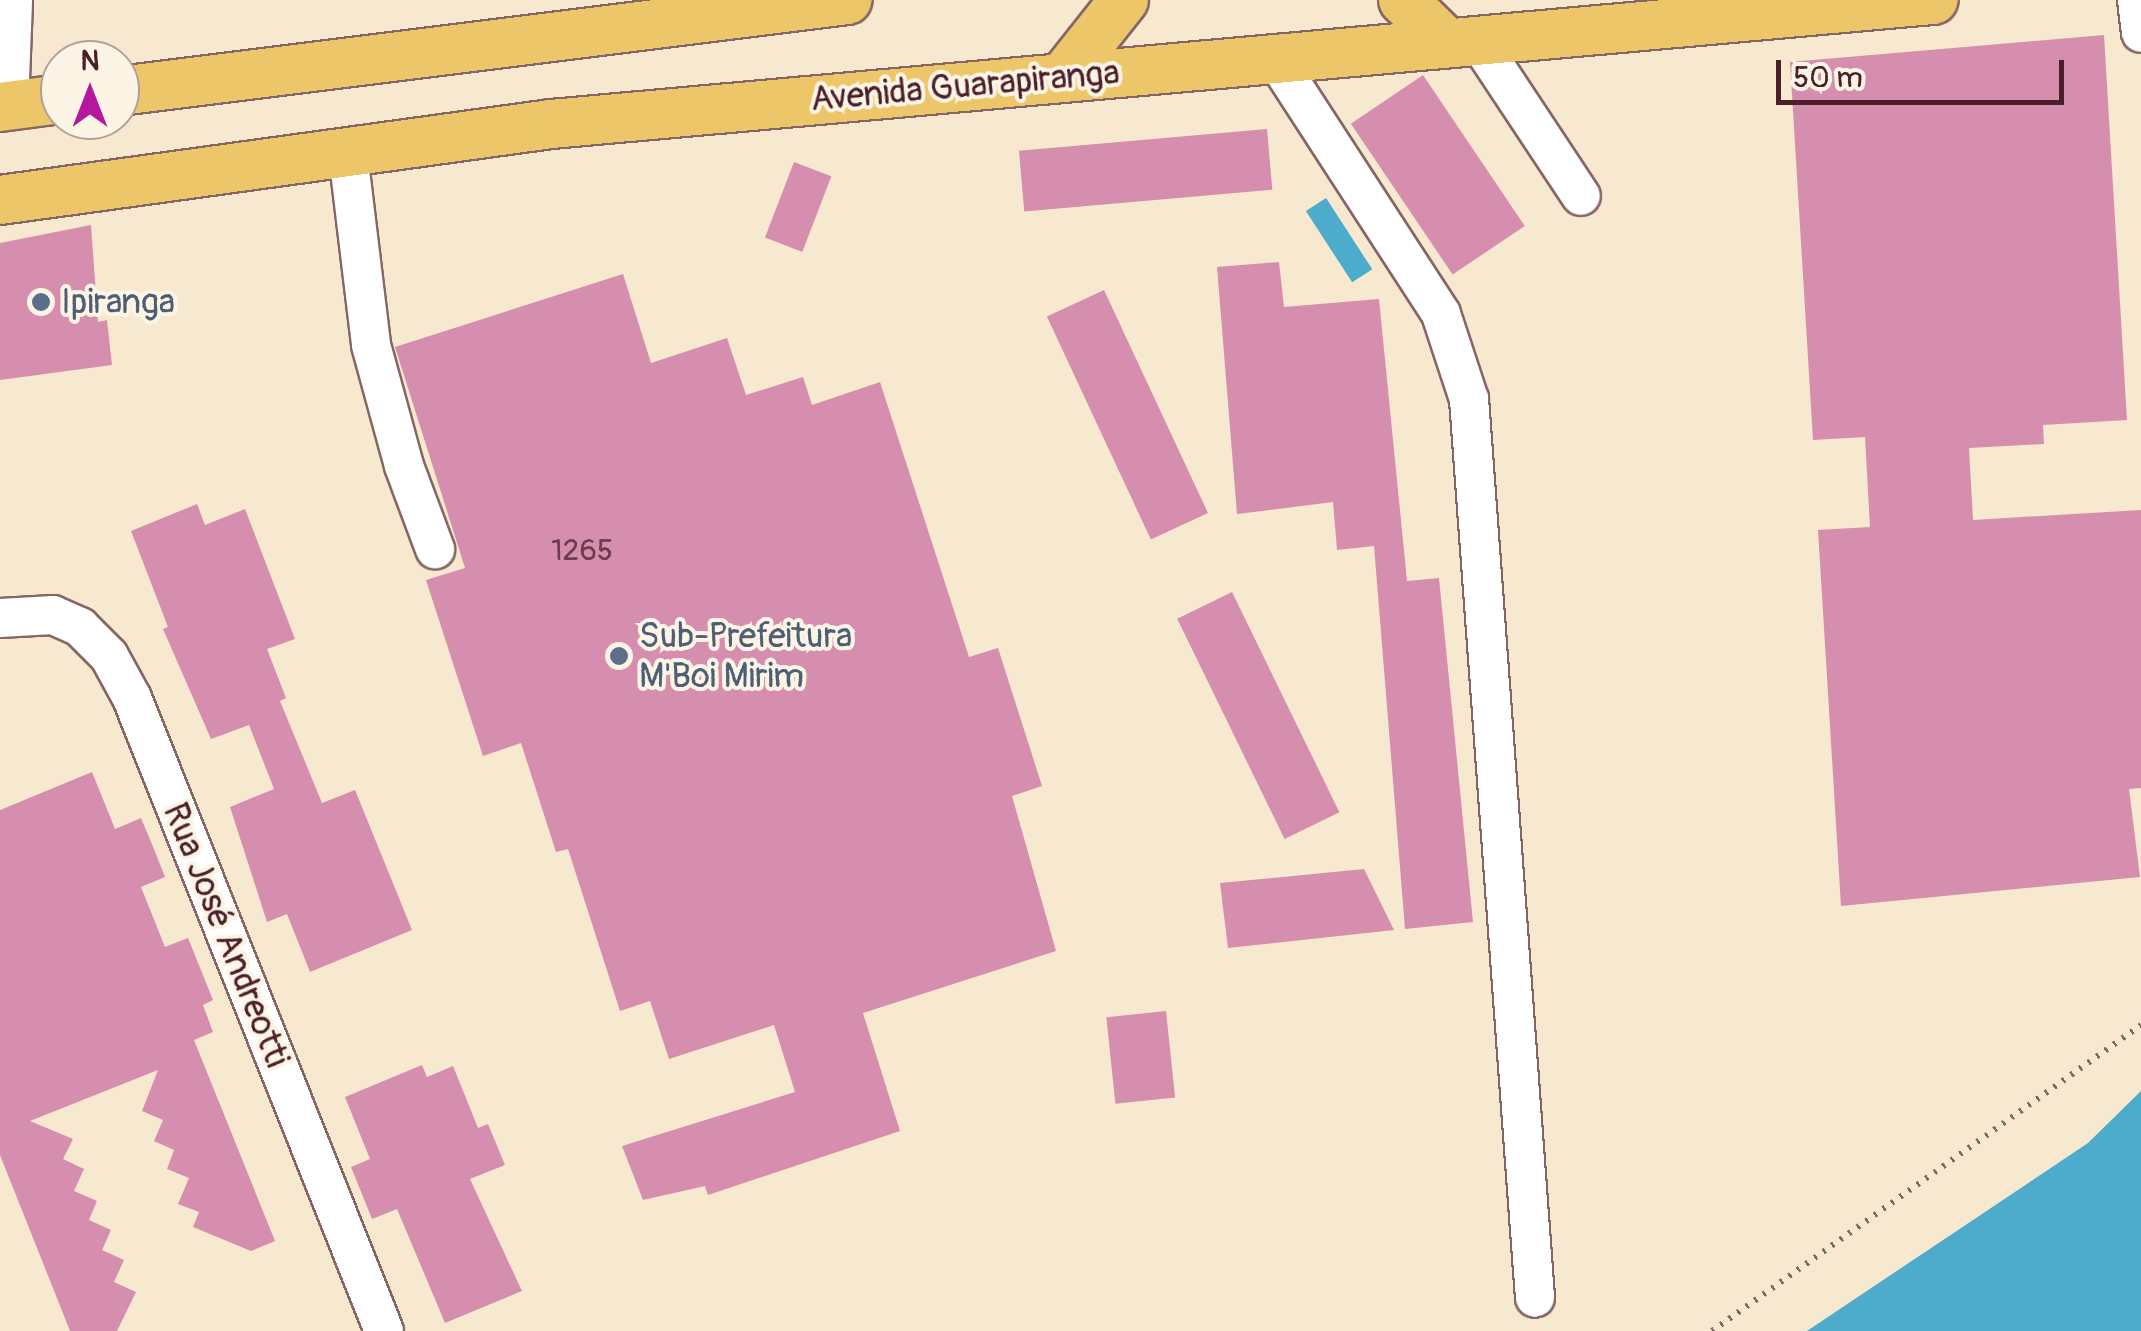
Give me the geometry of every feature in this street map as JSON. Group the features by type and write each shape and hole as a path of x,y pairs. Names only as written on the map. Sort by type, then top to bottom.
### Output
{"main road":[{"path":"140,88 847,0"},
{"path":"1062,77 1124,0"},
{"path":"1403,0 1461,41"},
{"name":"Avenida Guarapiranga","path":"0,200 551,124 1933,0"},
{"path":"5,106 40,102"}],"street":[{"path":"5,106 13,0"},
{"path":"2137,0 2141,33"},
{"path":"1461,41 1581,196"},
{"path":"1274,58 1441,314 1469,399 1535,1298"},
{"path":"348,154 371,345 404,466 435,548"},
{"name":"Rua José Andreotti","path":"0,618 53,615 80,627 109,656 132,698 384,1331"}],"path":[{"path":"1712,1331 2141,1025"}],"water":[{"path":"1326,198 1372,269 1352,282 1306,211"},
{"path":"2141,1091 2141,1331 1807,1331 2088,1143"}],"building":[{"path":"2104,35 2127,420 2043,425 2044,444 1969,448 1973,520 2141,510 2141,788 2129,789 2140,877 1841,906 1818,530 1870,527 1865,437 1813,440 1790,62"},
{"path":"1423,75 1525,226 1453,275 1351,124"},
{"path":"1267,129 1272,190 1024,211 1019,151"},
{"path":"794,162 831,176 802,252 765,238"},
{"name":"Ipiranga","path":"91,225 98,322 107,320 112,365 0,380 0,243"},
{"path":"1279,262 1284,307 1379,299 1407,581 1439,578 1473,922 1405,929 1374,546 1337,550 1333,502 1237,514 1217,267"},
{"path":"623,274 651,363 727,338 746,395 803,377 812,405 880,382 969,657 998,648 1042,786 1012,796 1056,951 863,1013 900,1131 708,1195 705,1186 643,1200 622,1146 795,1092 774,1025 669,1059 650,1001 620,1011 568,849 556,852 521,743 483,756 426,580 465,568 395,347"},
{"path":"1104,290 1208,513 1151,540 1047,317"},
{"path":"197,504 205,525 245,509 295,639 267,649 286,698 280,701 322,803 355,790 412,930 310,972 287,914 267,922 230,807 274,789 249,725 211,739 163,629 168,627 131,531"},
{"path":"1232,592 1339,812 1285,839 1177,619"},
{"path":"92,772 115,829 141,818 165,877 141,887 165,947 188,938 213,1000 203,1005 213,1032 194,1040 275,1241 251,1251 193,1227 199,1212 178,1204 189,1178 167,1169 174,1150 154,1141 163,1120 142,1111 158,1070 30,1121 73,1139 63,1159 84,1169 74,1191 97,1201 89,1220 111,1230 102,1250 124,1260 114,1282 136,1292 117,1331 70,1331 0,1155 0,810"},
{"path":"1364,869 1394,930 1228,948 1220,883"},
{"path":"1166,1011 1175,1098 1115,1104 1106,1017"},
{"path":"422,1065 427,1077 453,1066 478,1128 488,1124 505,1165 470,1179 522,1291 445,1323 397,1209 372,1219 351,1167 370,1159 345,1097"}],"place":[{"name":"Ipiranga","path":"41,302"},
{"name":"Sub-Prefeitura M'Boi Mirim","path":"619,656"}]}
